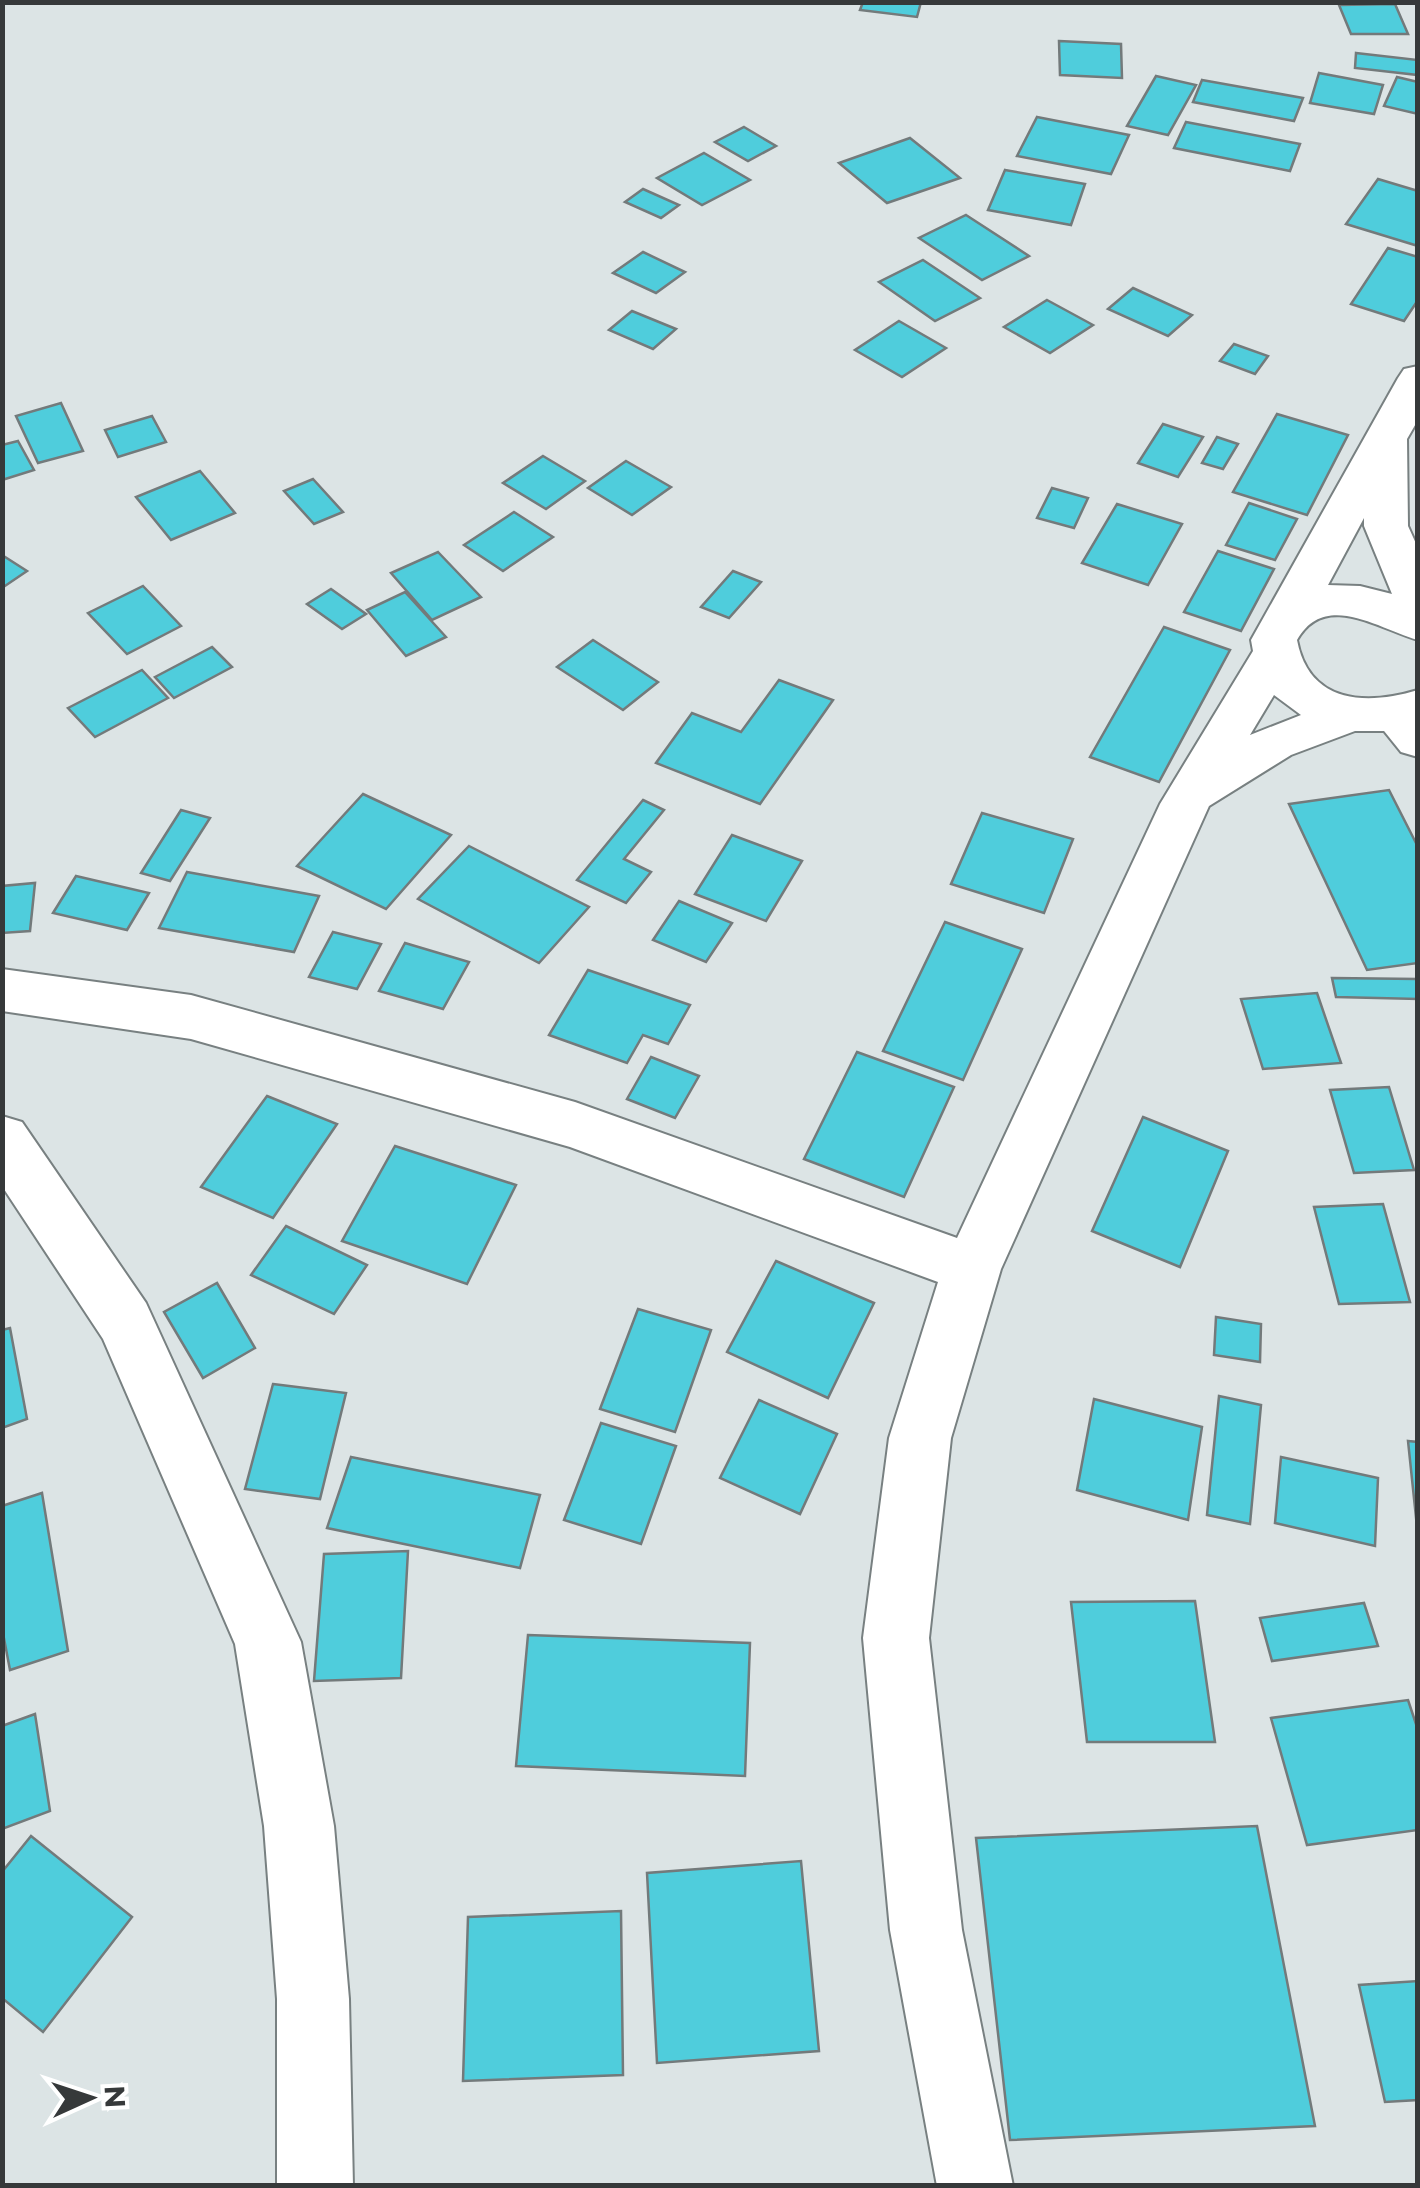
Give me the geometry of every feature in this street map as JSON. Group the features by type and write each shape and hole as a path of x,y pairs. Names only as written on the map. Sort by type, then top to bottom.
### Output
{"street":[{"path":"975,2186 926,1930 896,1638 920,1438 972,1269 1185,804 1282,635 1344,510 1388,442 1418,378"},
{"path":"1388,442 1386,526 1418,602"},
{"path":"1282,635 1320,602 1361,600 1418,624"},
{"path":"1282,635 1290,683 1306,697 1395,720"},
{"path":"1185,804 1227,770 1274,743 1395,720"},
{"path":"2,990 191,1017 556,1120 972,1269"},
{"path":"2,1139 125,1322 268,1642 299,1826 313,1999 314,2186"}],"building":[{"path":"863,2 921,2 917,17 860,10"},
{"path":"1395,4 1408,34 1351,34 1339,5"},
{"path":"1059,41 1121,44 1122,78 1060,75"},
{"path":"1356,53 1418,60 1418,75 1355,68"},
{"path":"1319,73 1383,85 1374,114 1310,103"},
{"path":"1156,76 1196,85 1168,135 1127,126"},
{"path":"1397,77 1418,82 1418,114 1384,106"},
{"path":"1202,80 1303,98 1294,121 1193,102"},
{"path":"1037,117 1129,135 1111,174 1017,156"},
{"path":"1186,122 1300,144 1290,171 1174,148"},
{"path":"744,127 776,146 748,161 715,142"},
{"path":"910,138 960,178 887,203 839,163"},
{"path":"704,153 750,180 702,205 657,178"},
{"path":"1005,170 1085,184 1071,225 988,210"},
{"path":"1378,179 1418,191 1418,246 1346,224"},
{"path":"643,189 679,205 661,218 625,202"},
{"path":"966,215 1029,256 982,280 919,238"},
{"path":"1388,248 1418,257 1418,300 1404,321 1351,304"},
{"path":"643,252 685,272 656,293 613,273"},
{"path":"923,260 980,298 935,321 879,282"},
{"path":"1133,288 1192,315 1168,336 1108,309"},
{"path":"1047,300 1093,325 1050,353 1004,327"},
{"path":"632,311 676,329 653,349 609,330"},
{"path":"899,321 946,348 902,377 855,350"},
{"path":"1234,344 1268,356 1255,374 1220,361"},
{"path":"61,403 83,451 38,463 16,416"},
{"path":"1277,414 1348,435 1307,515 1233,492"},
{"path":"152,416 166,442 118,457 105,430"},
{"path":"1163,424 1203,437 1178,477 1138,463"},
{"path":"1217,437 1238,444 1223,469 1202,463"},
{"path":"18,441 34,470 2,480 2,445"},
{"path":"543,456 585,481 546,509 503,483"},
{"path":"626,461 671,487 632,515 588,488"},
{"path":"200,471 235,513 171,540 136,497"},
{"path":"313,479 343,512 314,524 284,491"},
{"path":"1052,488 1088,498 1074,528 1037,518"},
{"path":"1249,503 1297,519 1275,560 1226,545"},
{"path":"1117,504 1182,524 1148,585 1082,563"},
{"path":"514,512 553,537 503,571 464,545"},
{"path":"1218,551 1274,569 1241,631 1184,612"},
{"path":"438,552 481,597 432,620 391,573"},
{"path":"2,555 27,571 2,588"},
{"path":"733,571 761,582 729,618 701,607"},
{"path":"143,586 181,626 127,654 88,613"},
{"path":"331,589 366,614 342,629 307,604"},
{"path":"405,592 446,637 406,656 367,610"},
{"path":"1164,627 1230,650 1159,782 1090,757"},
{"path":"593,640 658,682 623,710 557,667"},
{"path":"212,647 232,667 174,698 155,677"},
{"path":"142,670 168,698 95,737 68,708"},
{"path":"779,680 833,700 760,804 656,763 692,713 741,732"},
{"path":"1389,790 1418,847 1418,963 1367,970 1289,804"},
{"path":"363,794 451,835 386,909 297,866"},
{"path":"643,800 664,810 624,859 651,872 626,903 577,880"},
{"path":"181,810 210,818 170,881 141,873"},
{"path":"982,813 1073,839 1044,913 951,884"},
{"path":"732,835 802,861 766,921 695,894"},
{"path":"469,846 589,907 539,963 418,899"},
{"path":"187,872 319,896 294,952 159,928"},
{"path":"76,876 149,893 127,930 53,913"},
{"path":"35,883 30,931 2,933 2,886"},
{"path":"679,901 732,923 706,962 653,940"},
{"path":"945,922 1022,949 963,1080 883,1051"},
{"path":"333,932 381,944 357,989 309,977"},
{"path":"405,943 469,962 443,1009 379,991"},
{"path":"588,970 690,1005 668,1044 643,1035 627,1063 549,1035"},
{"path":"1332,978 1418,979 1418,999 1336,997"},
{"path":"1317,993 1341,1063 1263,1069 1241,999"},
{"path":"857,1052 954,1087 904,1197 804,1159"},
{"path":"651,1057 699,1076 675,1118 627,1099"},
{"path":"1389,1087 1414,1170 1354,1173 1330,1090"},
{"path":"267,1096 337,1124 273,1218 201,1187"},
{"path":"1143,1117 1228,1151 1180,1267 1092,1231"},
{"path":"395,1146 516,1185 467,1284 342,1241"},
{"path":"1383,1204 1410,1302 1339,1304 1314,1207"},
{"path":"286,1226 367,1265 334,1314 251,1275"},
{"path":"776,1261 874,1303 828,1398 727,1352"},
{"path":"217,1283 255,1348 203,1378 164,1312"},
{"path":"638,1309 711,1330 675,1432 600,1409"},
{"path":"1216,1317 1261,1324 1260,1362 1214,1355"},
{"path":"10,1328 27,1419 2,1428 2,1330"},
{"path":"273,1384 346,1393 320,1499 245,1489"},
{"path":"1219,1396 1261,1405 1250,1524 1207,1515"},
{"path":"1094,1399 1202,1427 1188,1520 1077,1490"},
{"path":"759,1400 837,1434 800,1514 720,1478"},
{"path":"601,1423 676,1446 641,1544 564,1520"},
{"path":"1408,1441 1418,1442 1418,1527 1417,1527"},
{"path":"351,1457 540,1495 520,1568 327,1528"},
{"path":"1281,1457 1378,1478 1375,1546 1275,1523"},
{"path":"42,1493 68,1651 10,1670 2,1628 2,1506"},
{"path":"408,1551 401,1678 314,1681 324,1554"},
{"path":"1195,1601 1215,1742 1087,1742 1071,1602"},
{"path":"1364,1603 1378,1646 1272,1661 1260,1618"},
{"path":"528,1635 750,1643 745,1776 516,1766"},
{"path":"1408,1700 1418,1730 1418,1830 1307,1845 1271,1718"},
{"path":"35,1714 50,1811 2,1829 2,1726"},
{"path":"1257,1826 1315,2126 1010,2140 976,1838"},
{"path":"31,1836 132,1917 43,2032 2,1998 2,1872"},
{"path":"801,1861 819,2051 657,2063 647,1873"},
{"path":"621,1911 623,2075 463,2081 468,1917"},
{"path":"1418,1981 1418,2100 1385,2102 1359,1985"}]}
